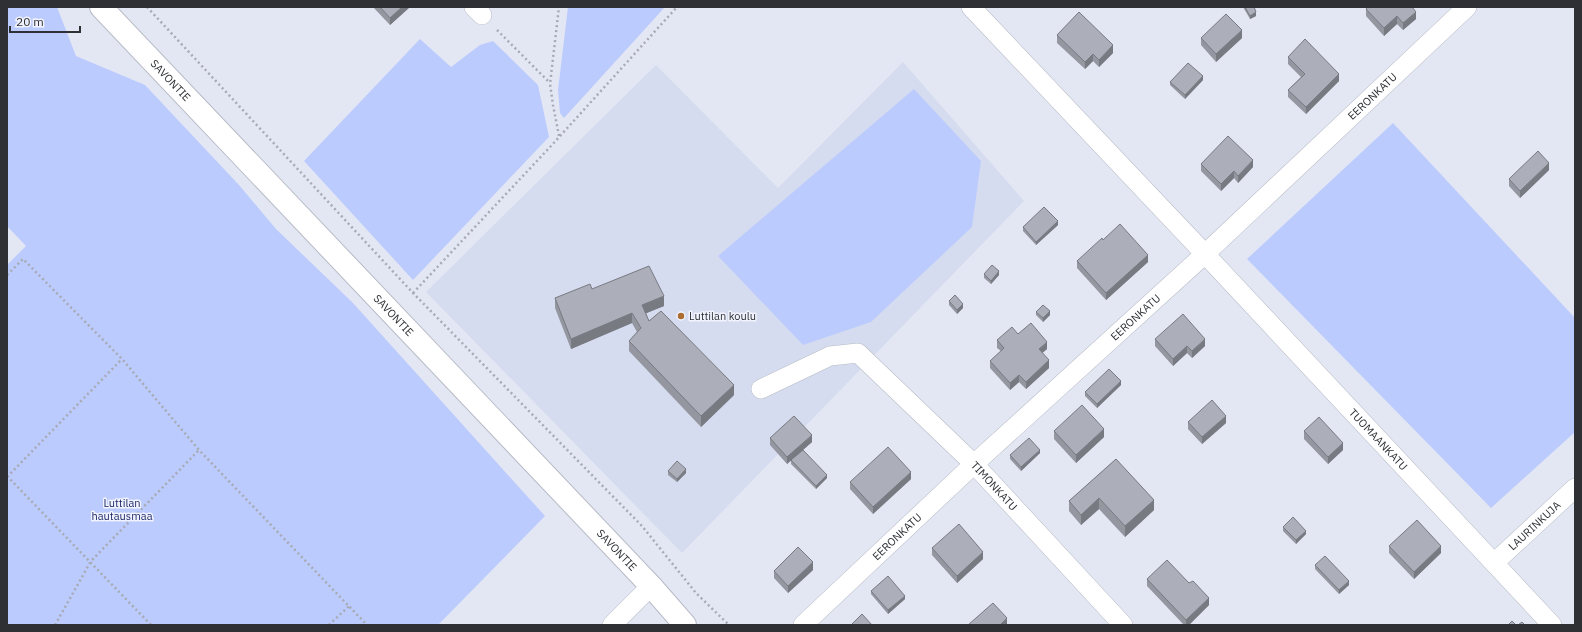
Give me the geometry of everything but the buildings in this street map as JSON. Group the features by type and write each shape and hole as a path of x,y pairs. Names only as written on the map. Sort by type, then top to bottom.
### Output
{"street":[{"name":"SAVONTIE","path":"101,7 650,586 685,625"},
{"name":"TUOMAANKATU","path":"971,7 1205,254 1552,625"},
{"name":"EERONKATU","path":"803,625 974,464 1205,254 1466,7"},
{"name":"TIMONKATU","path":"761,389 830,356 858,352 974,464 1124,625"},
{"name":"LAURINKUJA","path":"1494,563 1575,488"},
{"path":"612,625 650,586"}],"path":[{"path":"148,7 413,293 642,526 696,593 729,625"},
{"path":"559,7 550,84 552,105 559,136"},
{"path":"413,293 677,7"},
{"path":"478,11 550,84"},
{"path":"7,275 23,259 122,359 199,450 367,625"},
{"path":"122,359 7,477 91,561 151,625"},
{"path":"55,625 91,561 199,450"},
{"path":"329,625 349,606"}],"shaded area":[{"name":"Luttilan koulu","path":"903,62 1024,201 682,553 426,292 656,65 778,188"}],"green space":[{"name":"Luttilan hautausmaa","path":"7,7 57,7 76,56 145,85 239,185 276,229 353,303 545,516 438,625 7,625 7,265 26,246 7,226"},
{"path":"568,7 665,7 564,118 560,113 558,90"},
{"path":"420,39 451,67 480,45 493,41 538,85 549,137 413,280 304,161"},
{"path":"914,89 981,161 972,227 871,322 803,345 718,256"},
{"path":"1393,123 1575,318 1575,432 1491,508 1247,259"}],"place":[{"name":"Luttilan koulu","path":"681,316"}]}
